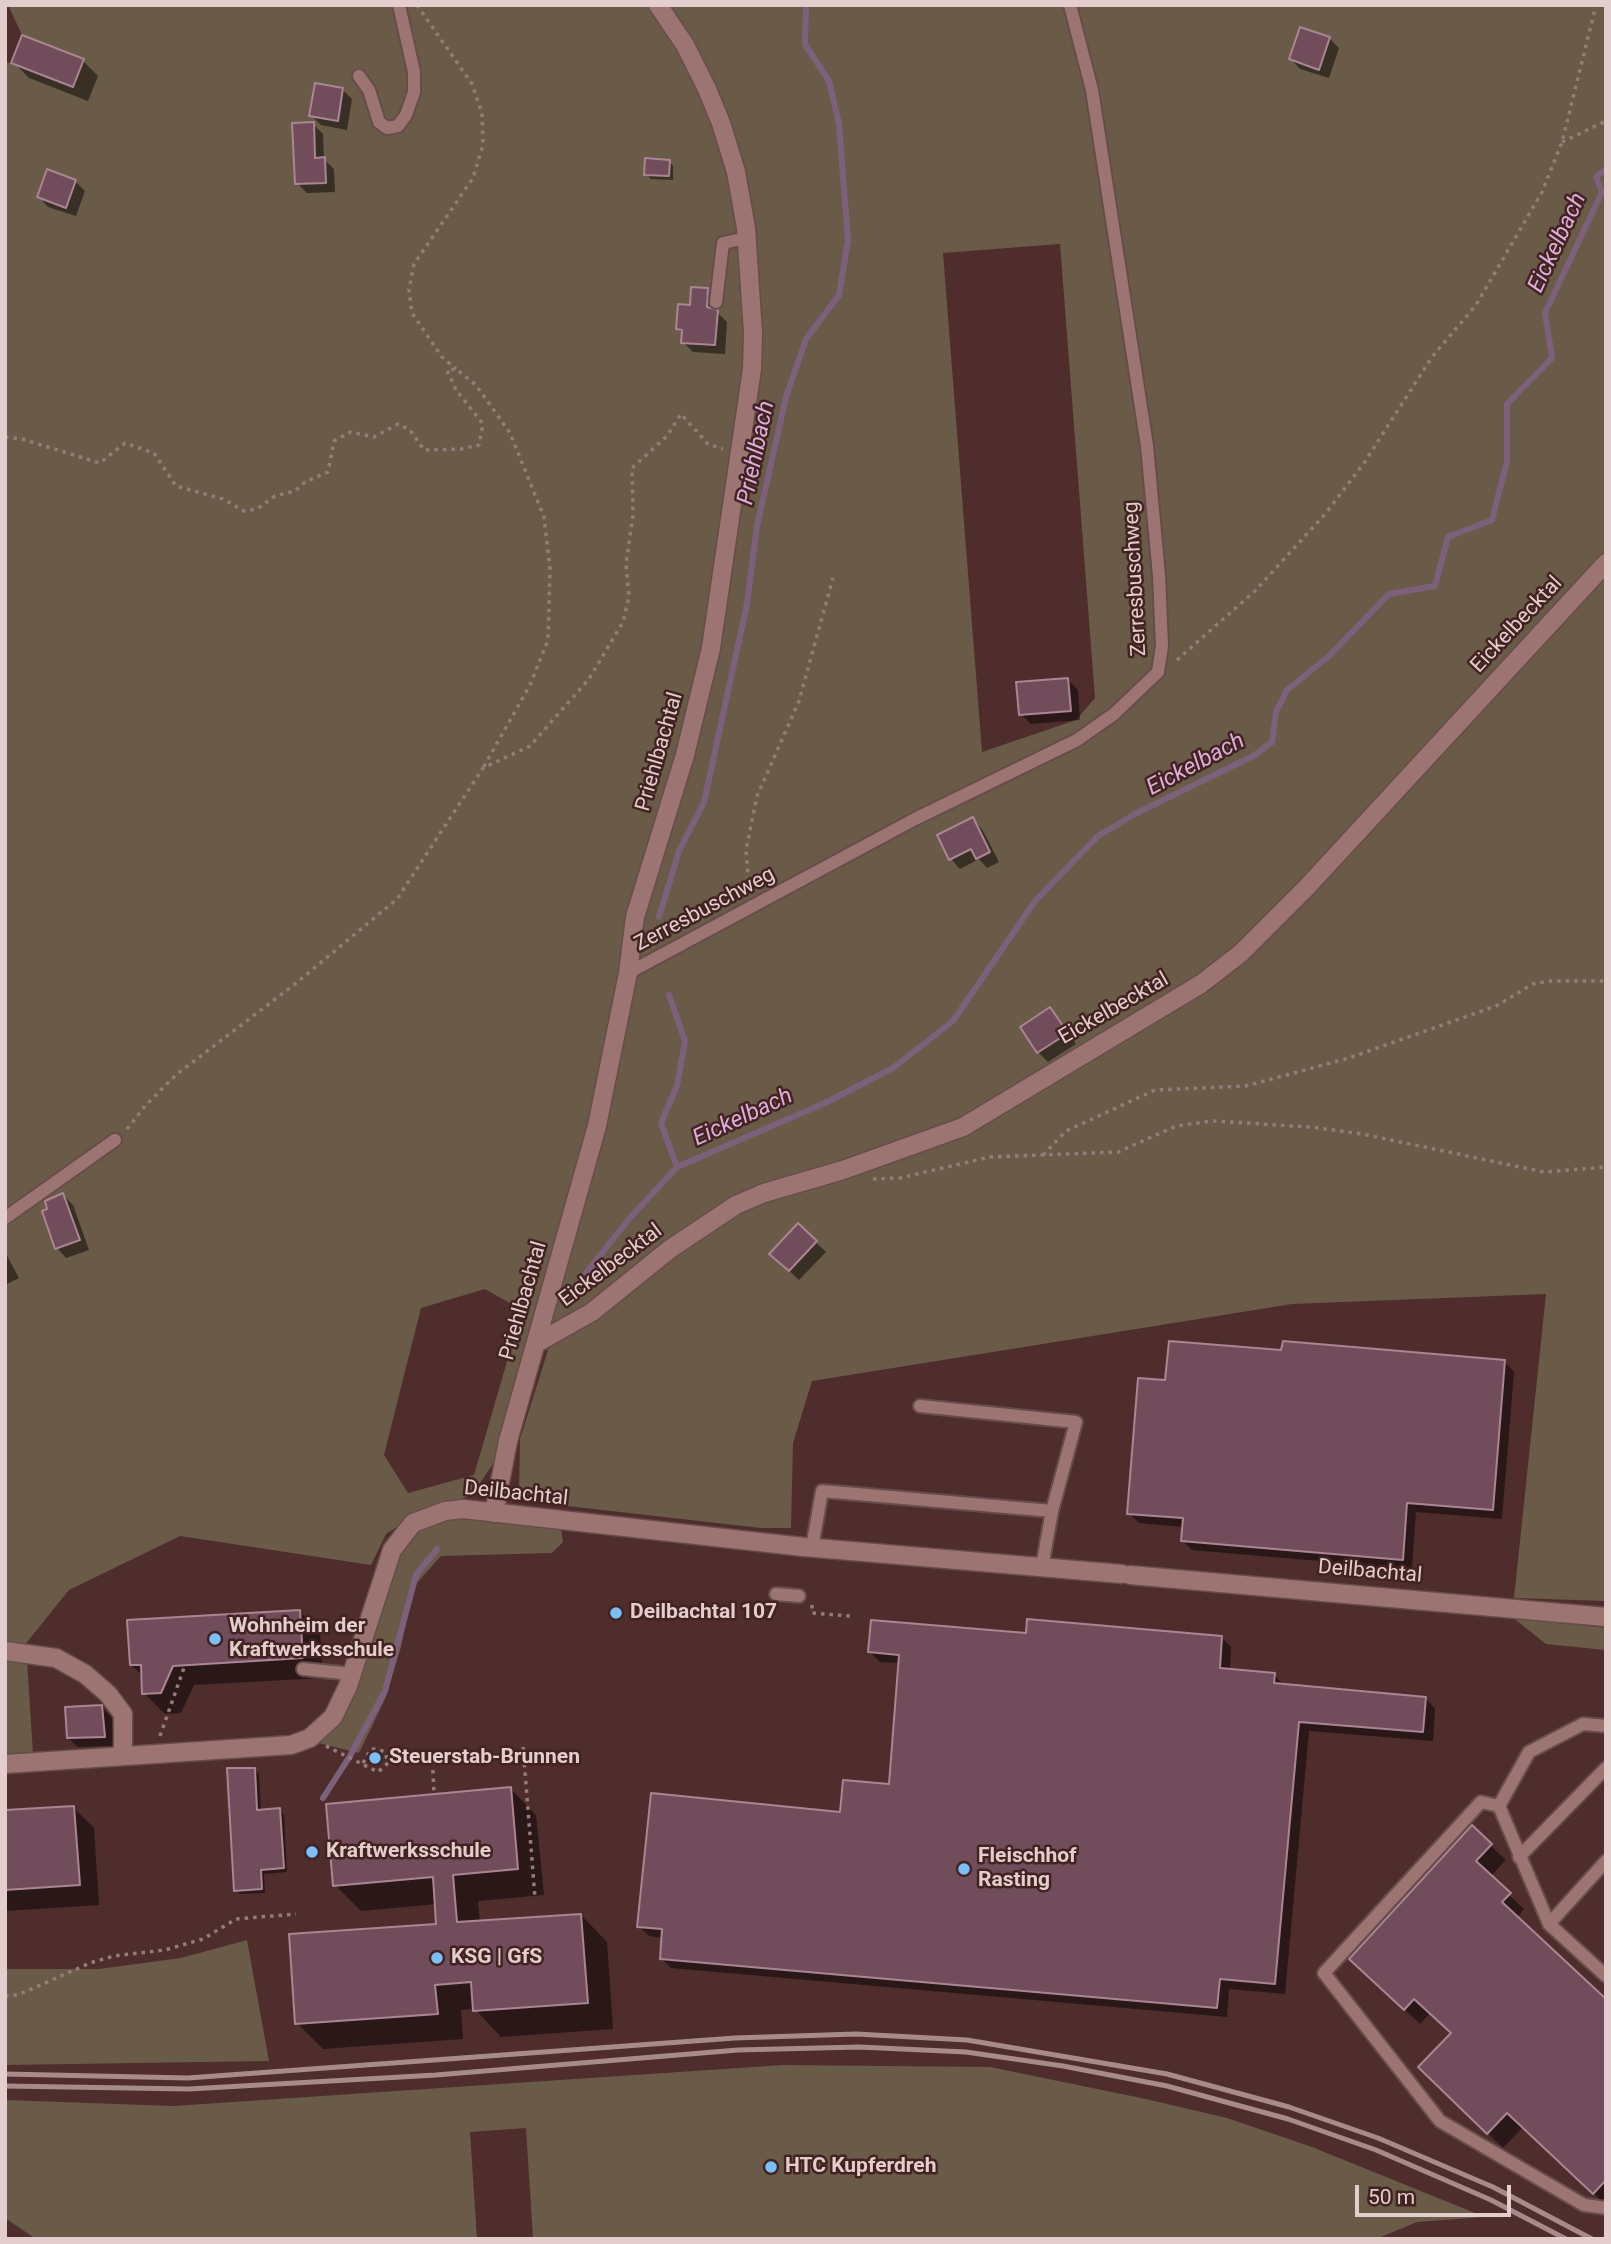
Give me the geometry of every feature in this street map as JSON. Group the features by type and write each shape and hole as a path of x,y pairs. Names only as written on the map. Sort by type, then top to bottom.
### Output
{"street":[{"name":"Priehlbachtal","path":"494,1513 508,1441 597,1126 628,973 635,917 685,755 711,648 752,369 747,237 736,172 721,122 685,46 658,5"},
{"name":"Eickelbecktal","path":"537,1343 592,1312 670,1249 736,1205 764,1193 843,1170 963,1127 1167,1005 1221,969 1307,887 1606,563"},
{"name":"Deilbachtal","path":"5,1765 300,1743 319,1732 333,1717 352,1674 384,1569 401,1534 413,1523 445,1511 494,1513 812,1548 1606,1617"},
{"path":"5,1651 56,1658 85,1674 108,1694 123,1714 123,1756"}],"lane":[{"path":"359,76 369,90 379,122 387,128 398,126 406,115 414,92 414,72 399,5"},
{"name":"Zerresbuschweg","path":"628,973 926,813 1077,740 1114,714 1158,672 1161,646 1159,575 1147,446 1092,90 1070,5"},
{"path":"716,302 723,243 747,237"},
{"path":"5,1218 115,1140"},
{"path":"920,1406 1076,1422 1052,1511 1042,1567"},
{"path":"812,1548 822,1491 1052,1511"},
{"path":"776,1594 799,1596"},
{"path":"303,1669 352,1674"},
{"path":"1499,1807 1529,1752 1583,1724 1606,1726"},
{"path":"1519,1857 1606,1768"},
{"path":"1499,1807 1481,1802 1324,1973 1440,2121 1584,2205 1606,2208"},
{"path":"1499,1807 1549,1924 1606,1976"},
{"path":"1549,1924 1606,1861"}],"path":[{"path":"115,1140 177,1074 295,984 397,899 482,768 530,684 548,640 550,569 544,517 510,433 476,385 442,357 412,313 409,290 414,264 473,178 483,145 482,113 472,84 417,5"},
{"path":"1158,672 1168,669 1256,590 1326,513 1364,463 1432,357 1476,305 1542,192 1562,142 1596,5"},
{"path":"1562,142 1606,121"},
{"path":"5,437 22,439 100,463 125,443 154,453 176,486 223,499 244,511 257,509 275,496 295,491 305,482 328,472 334,441 350,432 374,438 398,424 410,430 424,450 461,449 479,445 483,424 456,390 447,370 456,369"},
{"path":"482,768 530,746 589,679 614,640 623,622 629,597 626,564 633,515 632,468 667,436 681,414 708,444 738,453"},
{"path":"751,908 746,850 757,796 799,701 833,578"},
{"path":"1043,1155 1066,1130 1155,1090 1246,1086 1361,1054 1496,1006 1533,984 1606,981"},
{"path":"843,1170 882,1181 990,1157 1118,1152 1177,1126 1212,1121 1362,1133 1544,1172 1606,1167"},
{"path":"813,1603 812,1614 850,1616"},
{"path":"153,1754 186,1665"},
{"path":"523,1747 535,1898"},
{"path":"363,1763 371,1749 385,1752 388,1763"},
{"path":"337,1751 356,1763 363,1763"},
{"path":"432,1753 435,1793"},
{"path":"363,1763 368,1770 378,1772 388,1763 433,1761"},
{"path":"5,1996 18,1995 90,1963 114,1956 165,1950 203,1939 236,1919 296,1914"}],"shaded area":[{"path":"8,5 1606,5 1606,1601 1514,1598 1546,1294 1292,1304 812,1381 793,1443 791,1528 761,1528 567,1506 519,1492 520,1439 548,1350 530,1342 493,1464 472,1495 411,1518 386,1534 371,1565 180,1536 69,1590 19,1652 27,1660 33,1754 5,1756 5,62 11,63 22,35","holes":["1060,244 1095,698 1076,720 982,752 943,253","485,1289 522,1310 474,1475 408,1493 384,1455 421,1308"]},
{"path":"441,1515 490,1518 561,1529 563,1542 552,1553 441,1556 414,1586 401,1647 385,1699 359,1753 310,1741 319,1735 404,1537"},
{"path":"1512,1617 1606,1628 1606,1650 1546,1644"},
{"path":"247,1940 269,2061 5,2065 5,1969 99,1969 181,1958"},
{"path":"783,2065 990,2067 1146,2099 1227,2118 1312,2147 1485,2217 1417,2222 1376,2239 533,2239 526,2128 470,2132 477,2239 36,2239 5,2218 5,2100 173,2106"}],"building":[{"path":"1300,27 1330,37 1319,70 1289,59"},
{"path":"22,35 84,59 73,87 11,63"},
{"path":"315,83 343,88 338,121 309,116"},
{"path":"314,122 315,158 325,157 326,183 295,184 292,123"},
{"path":"645,158 670,160 669,176 644,175"},
{"path":"47,169 76,180 66,208 37,197"},
{"path":"691,287 708,288 707,307 718,310 715,345 681,343 682,330 676,329 678,304 690,305"},
{"path":"1068,678 1071,711 1019,715 1016,682"},
{"path":"973,817 990,852 976,859 971,849 949,860 937,835"},
{"path":"1050,1007 1068,1033 1037,1053 1020,1027"},
{"path":"63,1193 80,1240 55,1249 42,1211 47,1209 45,1201"},
{"path":"798,1223 817,1241 789,1271 769,1254"},
{"path":"1169,1341 1281,1350 1283,1341 1505,1360 1493,1510 1407,1503 1403,1560 1181,1541 1183,1518 1127,1514 1138,1378 1165,1380"},
{"name":"Wohnheim der Kraftwerksschule","path":"300,1610 303,1658 173,1666 161,1693 142,1694 141,1665 130,1665 127,1620"},
{"name":"Fleischhof Rasting","path":"1027,1619 1222,1636 1220,1668 1275,1673 1274,1683 1426,1697 1423,1732 1299,1722 1275,1984 1220,1979 1217,2008 660,1959 662,1929 637,1927 651,1793 840,1812 843,1780 889,1784 899,1655 868,1652 871,1620 1026,1633"},
{"path":"102,1705 105,1737 67,1738 65,1707"},
{"path":"227,1768 255,1768 257,1810 280,1808 284,1868 261,1870 262,1889 234,1891"},
{"name":"KSG | GfS","path":"511,1787 518,1869 453,1875 457,1922 581,1914 588,2003 473,2011 471,1982 435,1985 438,2014 295,2024 289,1934 436,1924 433,1877 333,1886 326,1804"},
{"path":"74,1806 80,1885 5,1890 5,1810"},
{"path":"1472,1825 1492,1844 1476,1861 1511,1893 1502,1902 1606,1999 1606,2180 1593,2194 1507,2113 1487,2134 1418,2067 1451,2033 1414,1999 1404,2010 1349,1959"}],"waterway":[{"name":"Priehlbach","path":"659,917 679,851 704,802 747,604 757,526 786,397 806,339 839,295 848,240 839,124 829,81 805,44 806,5"},
{"name":"Eickelbach","path":"586,1273 629,1219 677,1167 825,1103 893,1068 953,1021 1035,901 1098,836 1135,814 1255,755 1272,742 1276,712 1287,690 1328,657 1389,594 1435,586 1448,537 1492,520 1507,461 1507,404 1552,358 1545,313 1602,192 1596,177 1606,169"},
{"name":"Priehlbach","path":"669,995 685,1041 677,1086 661,1123 677,1167"},
{"name":"Priehlbach","path":"323,1798 350,1756 385,1691 416,1575 437,1549"}],"railway":[{"path":"5,2074 188,2078 735,2038 856,2034 967,2040 1167,2074 1289,2107 1378,2138 1493,2187 1592,2239"},
{"path":"5,2086 189,2089 436,2075 738,2050 859,2047 966,2052 1063,2066 1167,2086 1288,2119 1376,2150 1491,2200 1566,2239"}],"place":[{"name":"Deilbachtal 107","path":"616,1613"},
{"name":"Wohnheim der Kraftwerksschule","path":"215,1639"},
{"name":"Steuerstab-Brunnen","path":"375,1758"},
{"name":"Kraftwerksschule","path":"312,1852"},
{"name":"Fleischhof Rasting","path":"964,1869"},
{"name":"KSG | GfS","path":"437,1958"},
{"name":"HTC Kupferdreh","path":"771,2167"}]}
